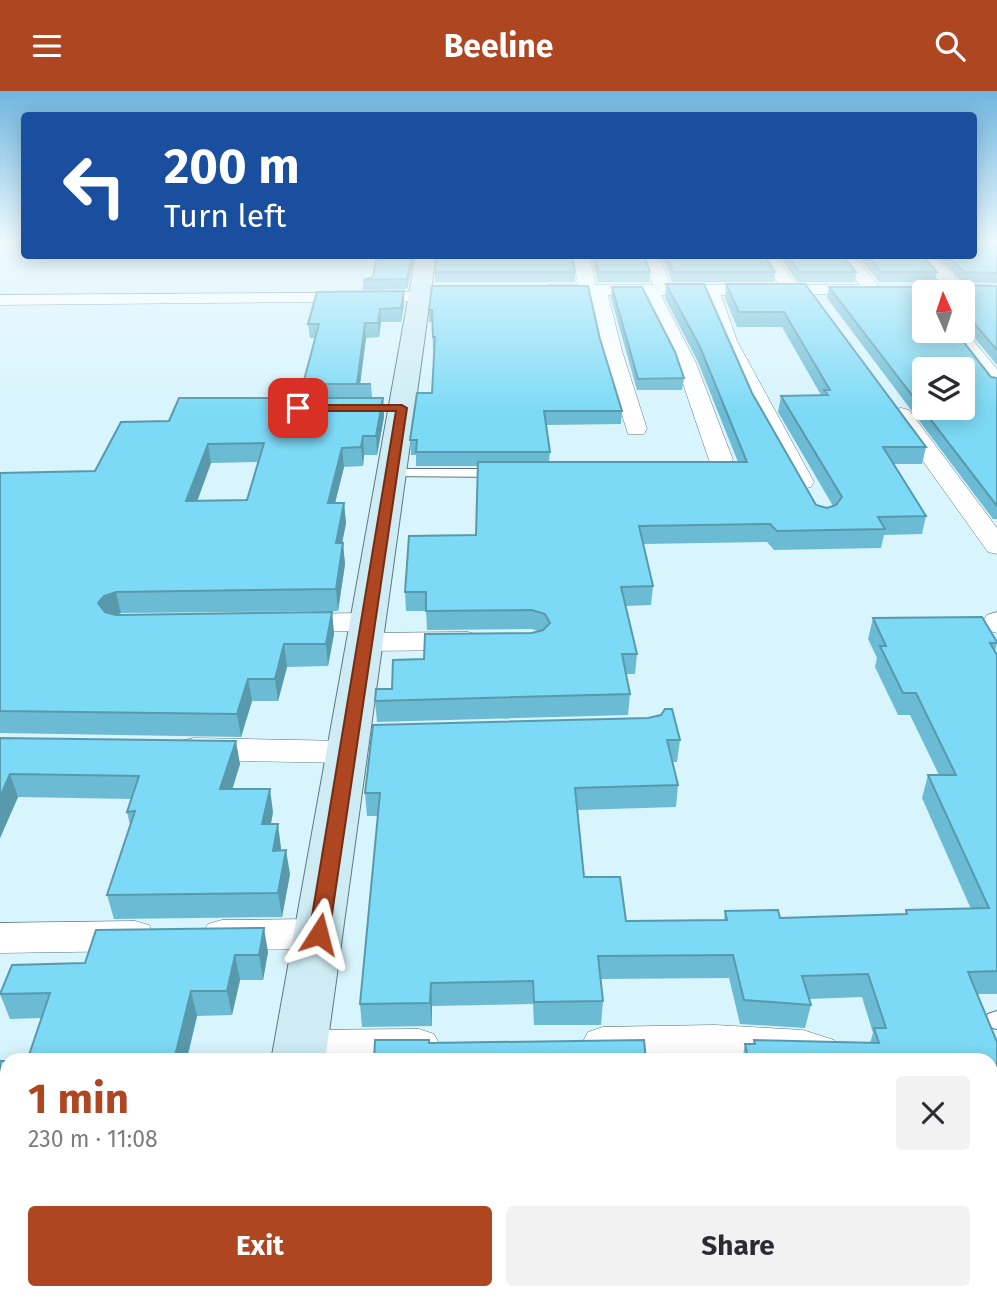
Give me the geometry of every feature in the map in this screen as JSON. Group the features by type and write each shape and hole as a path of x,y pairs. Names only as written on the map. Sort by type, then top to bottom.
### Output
{"street":[{"path":"0,300 39,298"},
{"path":"299,1053 319,934 358,740 366,632 392,473 389,408 421,298"},
{"path":"595,298 636,429"},
{"path":"660,298 721,460"},
{"path":"713,298 727,341 810,496"},
{"path":"810,298 823,310"},
{"path":"966,343 997,383"},
{"path":"890,401 997,546"},
{"path":"263,622 490,641"},
{"path":"167,749 358,740"},
{"path":"0,938 319,934"},
{"path":"563,1046 757,1044 806,1049 818,1053"},
{"path":"321,1053 452,1047"}],"lane":[{"path":"392,473 510,473"}],"building":[{"path":"315,298 403,298 401,308 380,309 378,323 365,323 357,384 303,384 319,324 308,324"},
{"path":"430,298 591,298 622,411 544,411 550,452 416,452 417,440 410,440 417,393 432,393 435,337 432,310 429,310"},
{"path":"615,298 648,298 675,352 684,378 638,379"},
{"path":"674,298 710,298 752,393 816,505 827,508 836,505 842,497 781,396 828,395 824,390 830,390 784,312 739,312 733,298 816,298 926,447 883,447 926,516 878,517 885,529 777,531 770,524 639,526 653,586 621,587 637,654 622,654 630,694 375,701 376,689 392,689 393,660 424,659 425,634 532,633 543,630 550,623 545,614 532,610 426,611 426,592 405,592 409,536 476,535 478,462 747,462 700,347"},
{"path":"838,298 912,298 912,343 964,343 991,377 997,378 997,506 931,420 975,420 975,357 912,357 912,395"},
{"path":"975,298 997,298 997,350 975,324"},
{"path":"179,398 383,398 376,436 363,436 361,447 342,448 328,503 344,503 336,543 343,543 336,589 116,592 104,596 98,603 105,612 116,615 332,612 326,644 284,644 275,679 248,679 237,714 0,711 0,473 95,471 121,422 169,421","holes":["264,443 247,500 186,501 208,444"]},
{"path":"982,617 997,642 990,643 997,655 997,971 968,972 997,1042 997,1053 747,1053 745,1044 755,1044 754,1040 879,1043 874,1028 886,1028 868,974 802,976 811,1005 744,1000 733,955 598,956 603,1001 534,1002 533,981 431,983 430,1003 360,1004 380,793 365,793 373,725 648,718 661,715 665,709 672,709 680,740 667,740 678,785 575,788 584,877 620,877 626,921 727,920 725,911 778,910 780,918 989,908 928,775 956,775 916,693 903,693 880,646 886,646 873,618"},
{"path":"0,738 236,741 220,789 270,789 262,824 278,824 273,851 286,850 278,893 107,895 135,811 127,812 139,776 10,774 0,797"},
{"path":"264,928 259,955 235,955 227,991 191,991 176,1053 30,1053 50,993 0,994 12,965 85,963 96,930"},
{"path":"375,1040 429,1040 429,1043 644,1040 645,1053 374,1053"}],"route":[{"path":"298,408 402,408 319,934"}]}
